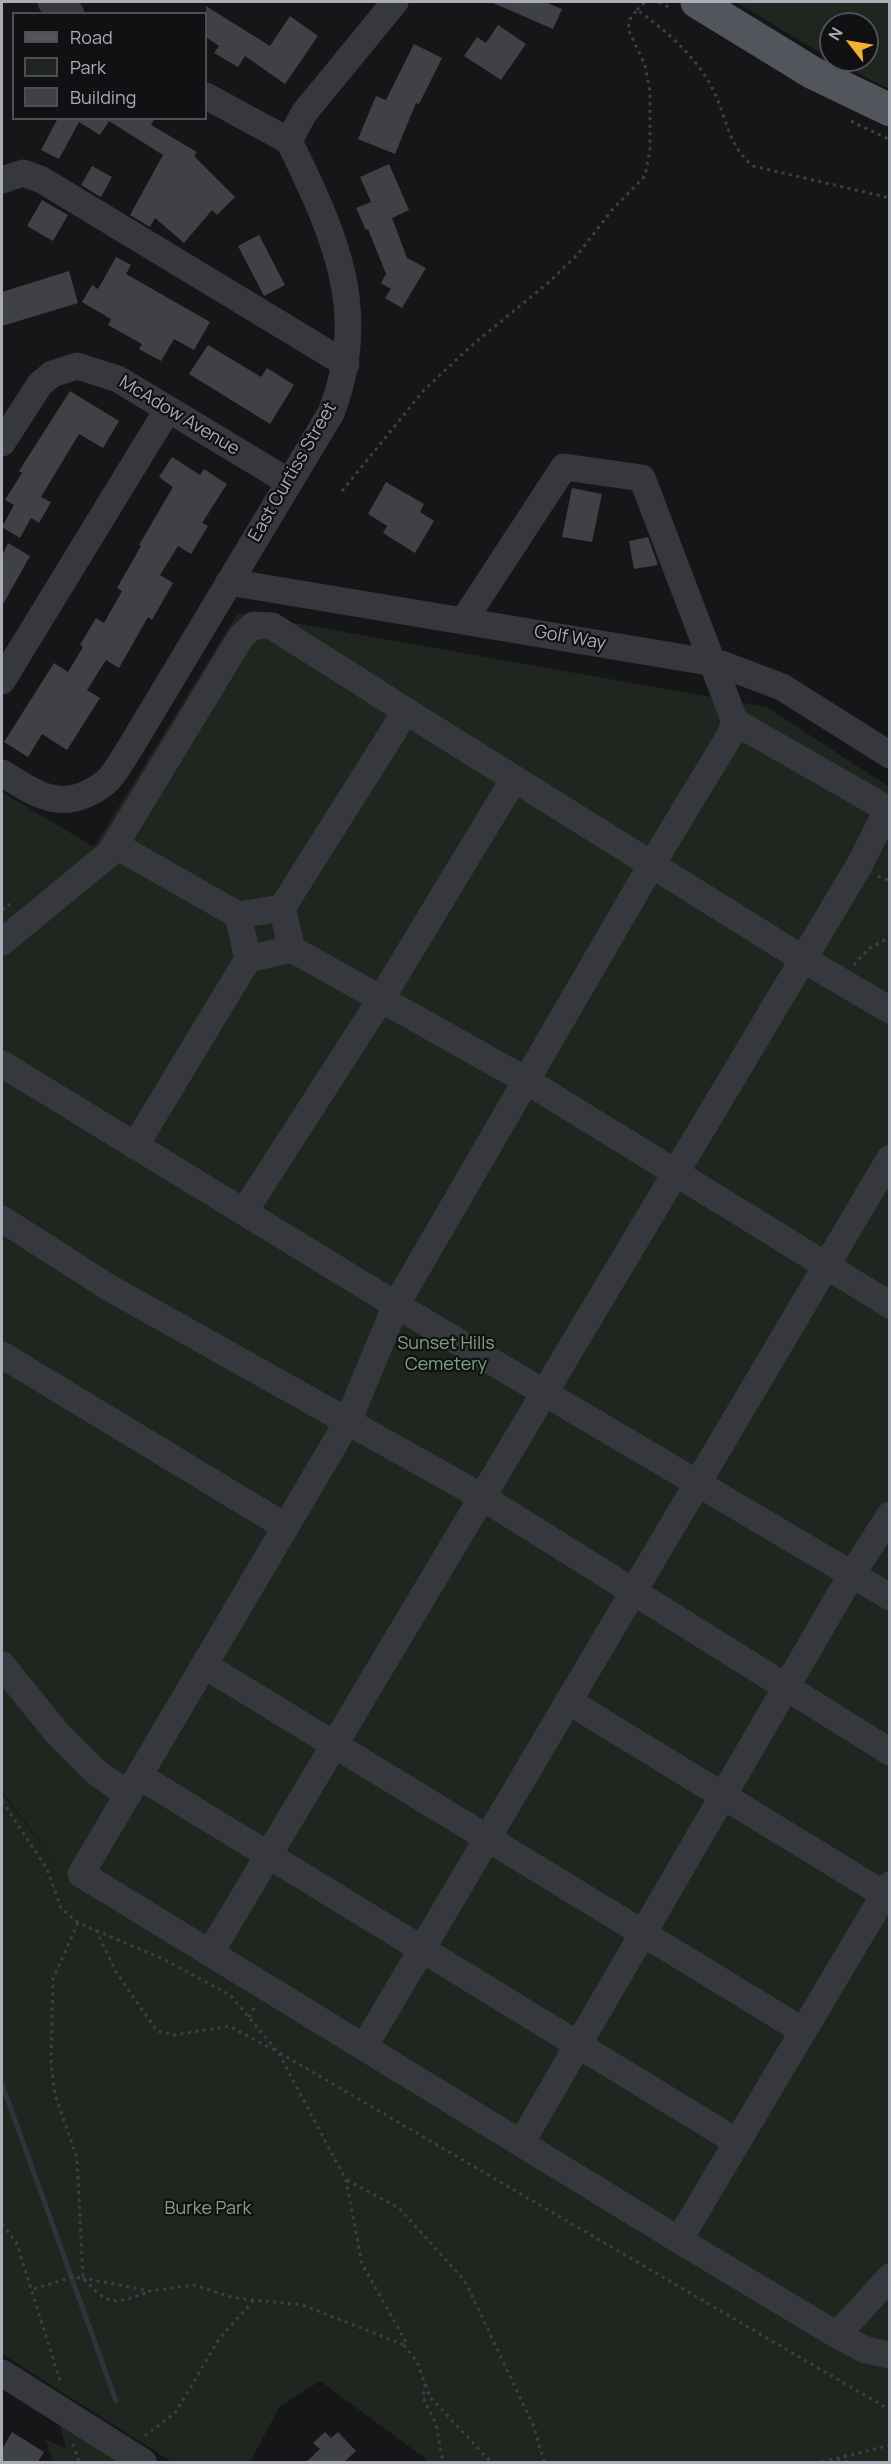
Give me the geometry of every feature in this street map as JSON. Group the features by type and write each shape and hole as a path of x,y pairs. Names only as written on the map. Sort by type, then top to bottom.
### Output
{"main road":[{"path":"697,2 813,73 890,110"}],"street":[{"path":"51,2 68,12"},
{"path":"207,97 289,141 304,113 395,2"},
{"name":"East Curtiss Street","path":"2,773 45,798 59,801 106,782 130,748 331,413 346,364 348,330 344,285 334,239 289,141"},
{"path":"2,180 23,172 42,180 346,364"},
{"name":"McAdow Avenue","path":"2,443 40,384 52,374 77,366 96,370 118,379 289,483"},
{"path":"2,681 168,409"},
{"path":"210,1953 860,864 884,816 882,806 735,722 642,478 564,467 464,620"},
{"name":"Golf Way","path":"229,582 713,662 782,687 890,755"},
{"path":"2,942 110,853 241,637 254,625 272,626 803,959 890,1010"},
{"path":"292,949 282,908 406,711"},
{"path":"735,722 729,737 652,864 396,1305 348,1421 81,1874 837,2336 866,2350 890,2355"},
{"path":"243,1212 381,999 514,779"},
{"path":"115,845 238,915 282,908"},
{"path":"135,1146 248,960 238,915"},
{"path":"248,960 292,949 527,1081 890,1305"},
{"path":"2,1064 544,1394 890,1597"},
{"path":"364,2047 890,1158"},
{"path":"2,1219 108,1287 482,1497 890,1752"},
{"path":"2,1355 286,1527"},
{"path":"521,2143 786,1687 890,1515"},
{"path":"2,1665 57,1734 95,1771 133,1786 268,1855 737,2142"},
{"path":"204,1665 803,2031"},
{"path":"568,1701 888,1893 803,2031 680,2240"},
{"path":"837,2336 890,2277"},
{"path":"2,2373 138,2459"}],"path":[{"path":"342,491 424,390 471,346 548,284 578,254 612,210 645,176 650,150 650,92 645,64 628,29 630,19 645,2"},
{"path":"637,10 651,20 705,75 740,156 753,166 890,198"},
{"path":"841,981 868,949 890,937"},
{"path":"2,1801 47,1869 61,1908 78,1923 163,1959 230,1995 278,2052 346,2180 362,2264 396,2320 406,2342 404,2345"},
{"path":"78,1923 53,1979 51,2064 55,2095 77,2158 83,2278 105,2300 120,2302 150,2291 194,2285 218,2295 303,2305 404,2345 417,2362 430,2397 491,2463"},
{"path":"95,1930 116,1972 157,2031 175,2035 228,2026 278,2052 890,2410"},
{"path":"346,2180 399,2208 465,2281 534,2427 544,2463"},
{"path":"2,2224 18,2244 34,2289 63,2389"},
{"path":"34,2289 73,2277 150,2291"},
{"path":"138,2459 145,2436 176,2412 219,2339 255,2300"},
{"path":"425,2383 423,2398 436,2424 443,2463"},
{"path":"822,2463 890,2445"},
{"path":"835,2459 850,2463"}],"green space":[{"path":"736,2 889,2 889,89 856,72 879,72 879,12 819,12 819,52"},
{"name":"Sunset Hills Cemetery","path":"238,613 767,707 889,787 889,2462 424,2462 426,2459 320,2381 280,2406 250,2462 172,2462 2,2354 2,1793 71,1884 2,1791 2,792 94,847"},
{"path":"59,2422 118,2462 53,2462 45,2439 66,2449"}],"building":[{"path":"491,2 545,2 562,9 553,29"},
{"path":"206,6 270,46 290,16 318,36 285,84 245,56 238,67 214,53 219,46 207,38"},
{"path":"498,25 526,44 501,80 464,56 477,37 486,43"},
{"path":"414,44 442,58 419,104 416,103 395,154 358,139 376,96 386,100"},
{"path":"57,120 154,120 151,125 197,152 194,156 235,197 217,215 212,210 184,243 155,218 150,227 130,215 163,155 109,121 100,135 79,122 59,159 41,150"},
{"path":"389,164 409,210 392,218 407,258 426,268 402,308 385,298 391,289 381,283 386,274 368,229 366,230 356,208 371,202 360,177"},
{"path":"92,166 112,177 101,197 81,185"},
{"path":"42,200 68,215 53,241 27,226"},
{"path":"259,235 285,285 264,296 238,246"},
{"path":"116,257 131,265 126,274 210,322 194,350 174,339 161,361 139,349 142,344 108,325 111,319 82,302 92,285 98,289"},
{"path":"69,271 78,303 2,326 2,292"},
{"path":"208,345 261,377 267,368 294,385 270,424 189,374"},
{"path":"70,391 119,421 103,448 79,434 41,497 51,502 39,523 31,518 20,538 2,527 14,505 5,500 22,473 19,471"},
{"path":"172,457 200,475 204,469 227,484 202,523 208,526 191,554 178,546 160,575 173,583 152,620 148,617 119,668 106,660 87,690 100,698 67,750 42,734 28,757 4,742 54,663 68,672 83,647 80,645 96,618 104,623 122,591 117,588 173,487 159,477"},
{"path":"386,482 424,504 420,512 434,521 415,553 383,533 387,526 368,514"},
{"path":"572,488 602,494 592,542 562,537"},
{"path":"648,537 658,565 634,569 629,541"},
{"path":"8,543 30,556 2,606 2,556"},
{"path":"12,2432 44,2452 37,2463 2,2463 2,2449"},
{"path":"325,2432 331,2438 338,2432 356,2451 343,2463 305,2463 320,2449 313,2443"}],"waterway":[{"path":"2,2084 116,2401"}],"park label":[{"name":"Burke Park","path":"208,2209"}]}
